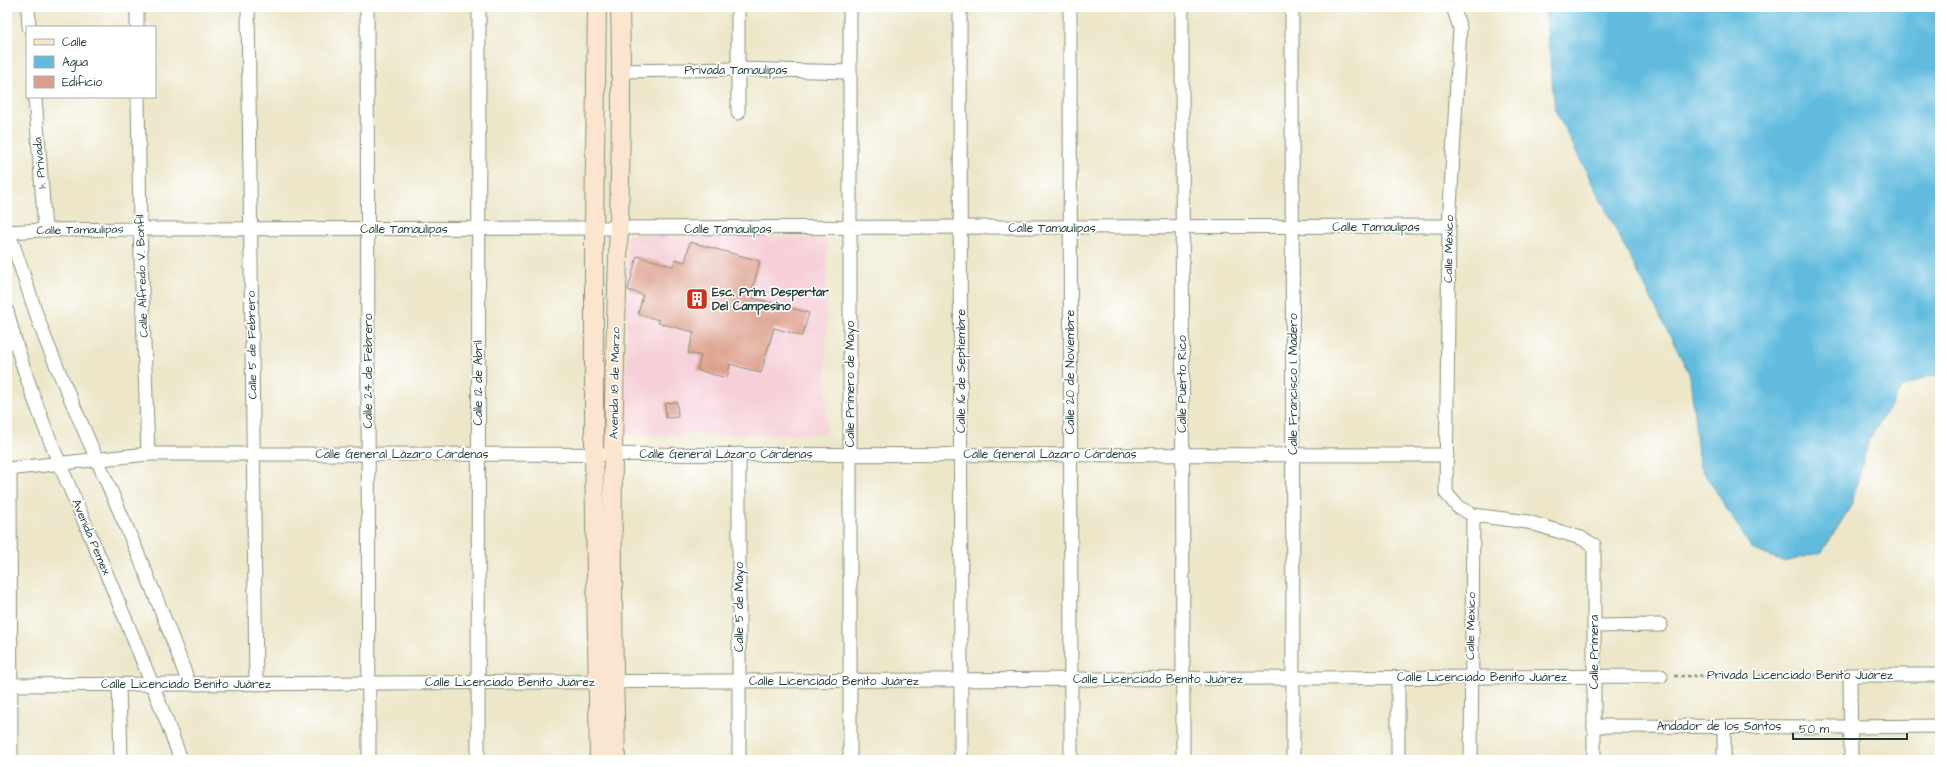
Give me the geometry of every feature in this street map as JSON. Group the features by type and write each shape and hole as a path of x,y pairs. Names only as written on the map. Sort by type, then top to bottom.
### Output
{"street":[{"path":"28,7 29,26"},
{"path":"137,7 137,26"},
{"name":"Calle 5 de Febrero","path":"248,7 256,684"},
{"name":"Calle 24 de Febrero","path":"367,7 369,760"},
{"name":"Calle 12 de Abril","path":"478,7 478,760"},
{"name":"Avenida 18 de Marzo","path":"598,7 594,228 594,455 606,682 616,760"},
{"name":"Avenida 18 de Marzo","path":"599,760 606,682 613,454 622,71 620,7"},
{"path":"738,7 738,113"},
{"name":"Calle Primero de Mayo","path":"850,7 850,760"},
{"name":"Calle 16 de Septiembre","path":"960,7 962,760"},
{"name":"Calle 20 de Noviembre","path":"1070,7 1071,760"},
{"name":"Calle Puerto Rico","path":"1182,7 1183,760"},
{"name":"Calle Francisco I. Madero","path":"1292,7 1293,760"},
{"name":"Calle México","path":"1453,7 1460,28 1449,226 1446,493 1458,507 1473,516 1471,760"},
{"name":"Privada Tamaulipas","path":"622,71 738,69 850,72"},
{"name":"1ª. Privada","path":"35,98 45,230"},
{"name":"Calle Alfredo V. Bonfil","path":"138,98 140,229 148,454"},
{"name":"Calle Tamaulipas","path":"7,231 140,229 1449,226"},
{"path":"7,231 47,342 173,639 189,684"},
{"name":"Avenida Pemex","path":"7,312 13,356 154,684 181,760"},
{"name":"Calle General Lázaro Cárdenas","path":"9,469 148,454 1447,455"},
{"name":"Calle 5 de Mayo","path":"739,454 739,760"},
{"path":"9,469 9,685 11,760"},
{"name":"Calle Primera","path":"1473,516 1528,522 1581,538 1594,544 1594,760"},
{"path":"1594,626 1661,625"},
{"path":"1850,675 1852,727 1851,760"},
{"name":"Privada Licenciado Benito Juárez","path":"1850,675 1940,675"},
{"name":"Calle Licenciado Benito Juárez","path":"9,685 1661,676"},
{"path":"1398,678 1398,760"},
{"path":"119,685 121,760"},
{"name":"Andador de los Santos","path":"1594,726 1940,726"},
{"path":"1724,726 1724,760"}],"path":[{"name":"Privada Licenciado Benito Juárez","path":"1661,676 1850,675"}],"shaded area":[{"path":"627,235 827,238 826,434 626,435"}],"water":[{"path":"1545,7 1940,7 1940,375 1929,376 1902,388 1869,439 1851,506 1822,552 1785,562 1752,549 1699,464 1690,375 1555,110"}],"building":[{"path":"690,242 760,261 750,297 809,313 802,336 774,328 761,373 730,364 727,378 697,370 701,356 688,353 694,332 658,323 659,320 638,314 643,295 628,290 637,256 673,266 675,259 685,262"},
{"path":"677,402 678,417 666,418 665,403"}],"place":[{"name":"Esc. Prim. Despertar Del Campesino","path":"697,299"}]}
